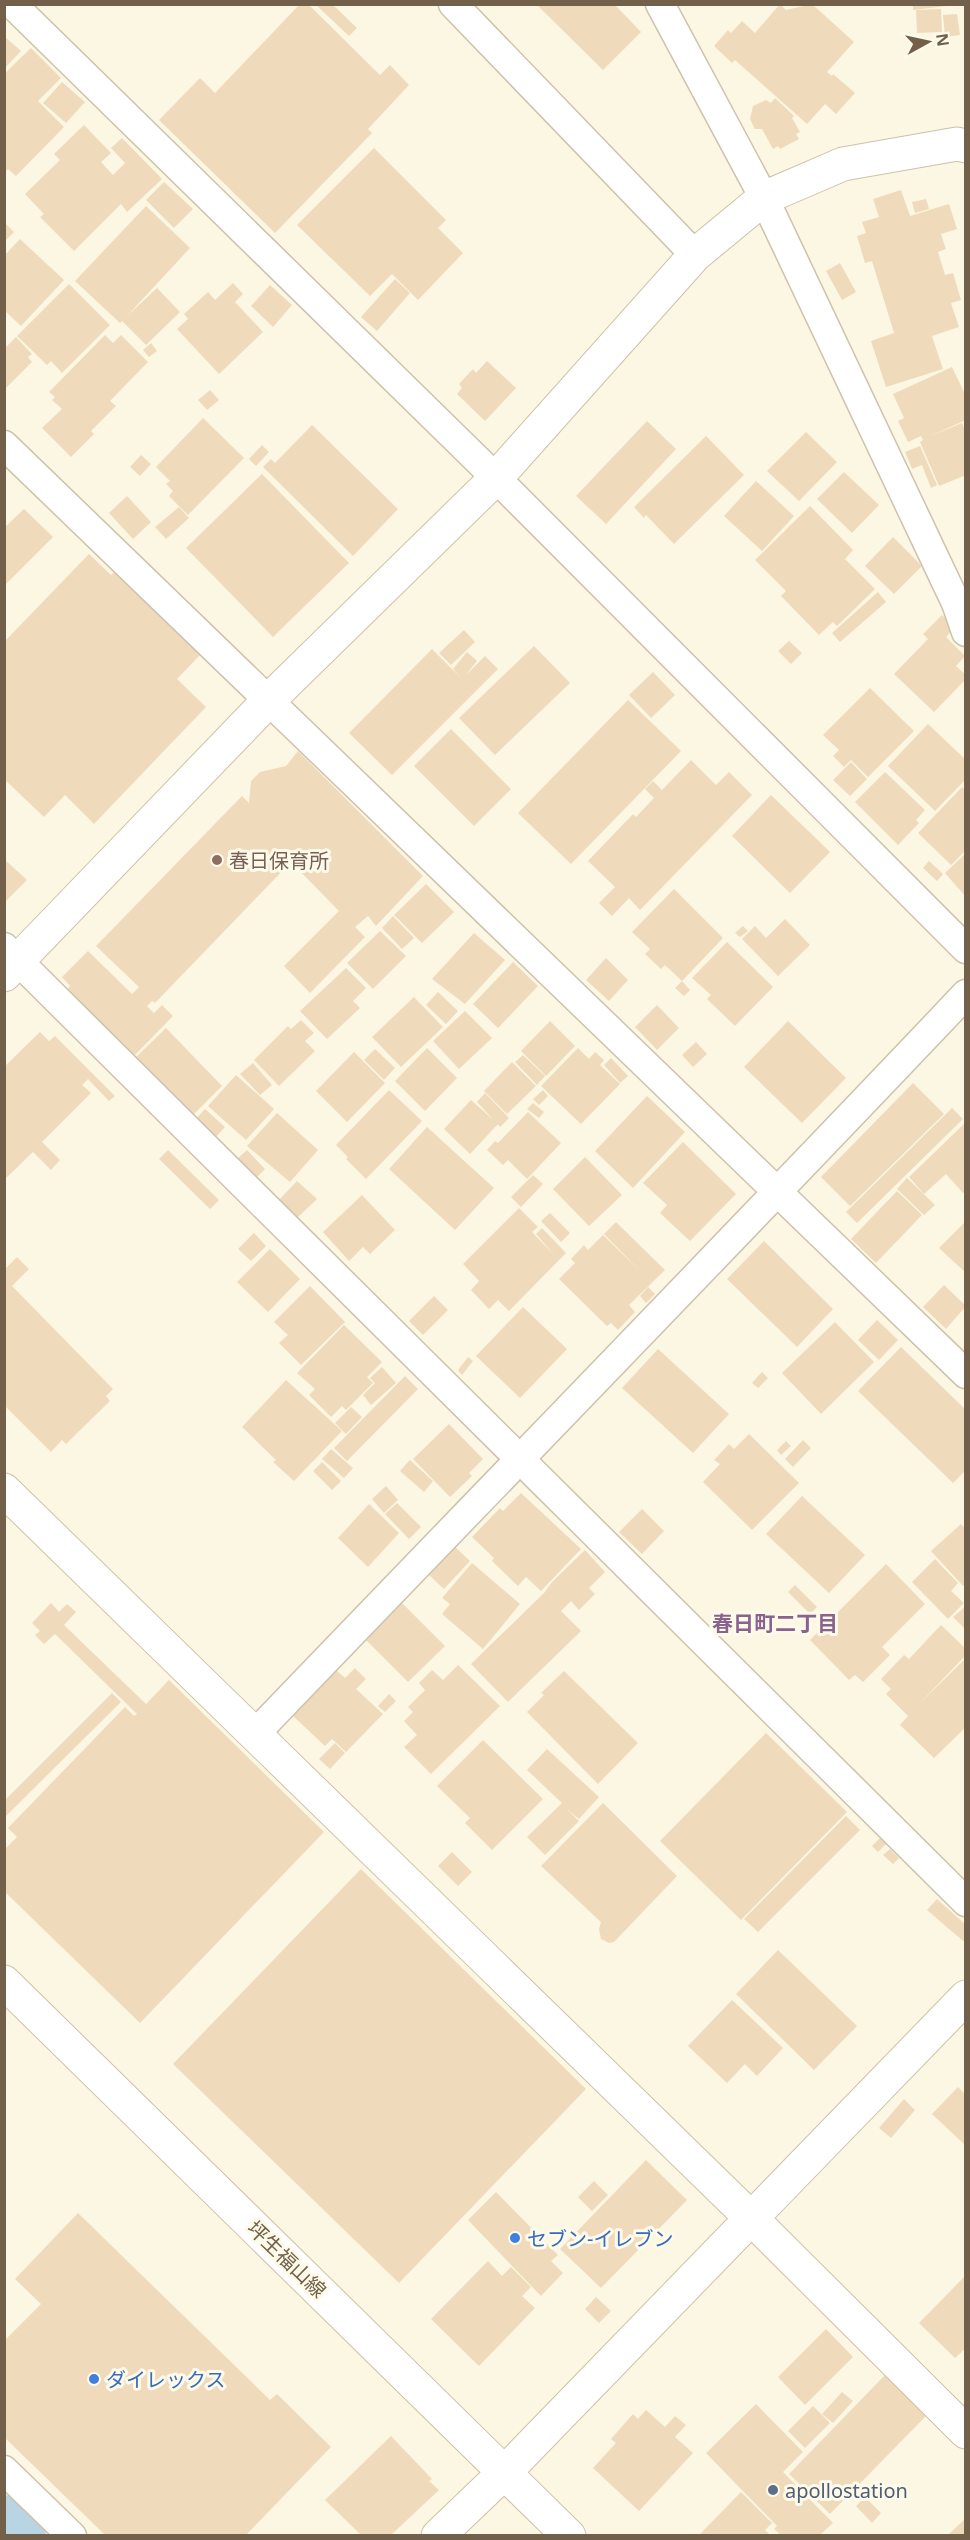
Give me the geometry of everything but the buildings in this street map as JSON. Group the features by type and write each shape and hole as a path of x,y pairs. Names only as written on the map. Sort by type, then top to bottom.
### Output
{"street":[{"path":"12,4 496,478 966,949"},
{"path":"453,4 695,255"},
{"path":"660,4 764,198 956,603 966,632"},
{"path":"966,146 957,144 843,164 764,198 695,255 496,478 269,700 9,960 519,1458 966,1902"},
{"path":"4,445 966,1374"},
{"path":"255,1736 966,994"},
{"path":"4,1490 752,2219 966,2432"},
{"name":"坪生福山線","path":"4,1982 569,2535"},
{"path":"438,2535 505,2472 966,1997"},
{"path":"4,2470 72,2535"}],"waterway":[{"path":"4,2529 12,2536"}],"place":[{"name":"春日保育所","path":"217,860"},
{"name":"セブン-イレブン","path":"515,2238"},
{"name":"ダイレックス","path":"94,2379"},
{"name":"apollostation","path":"773,2490"}],"district":[{"name":"春日町二丁目","path":"775,1623"}]}
